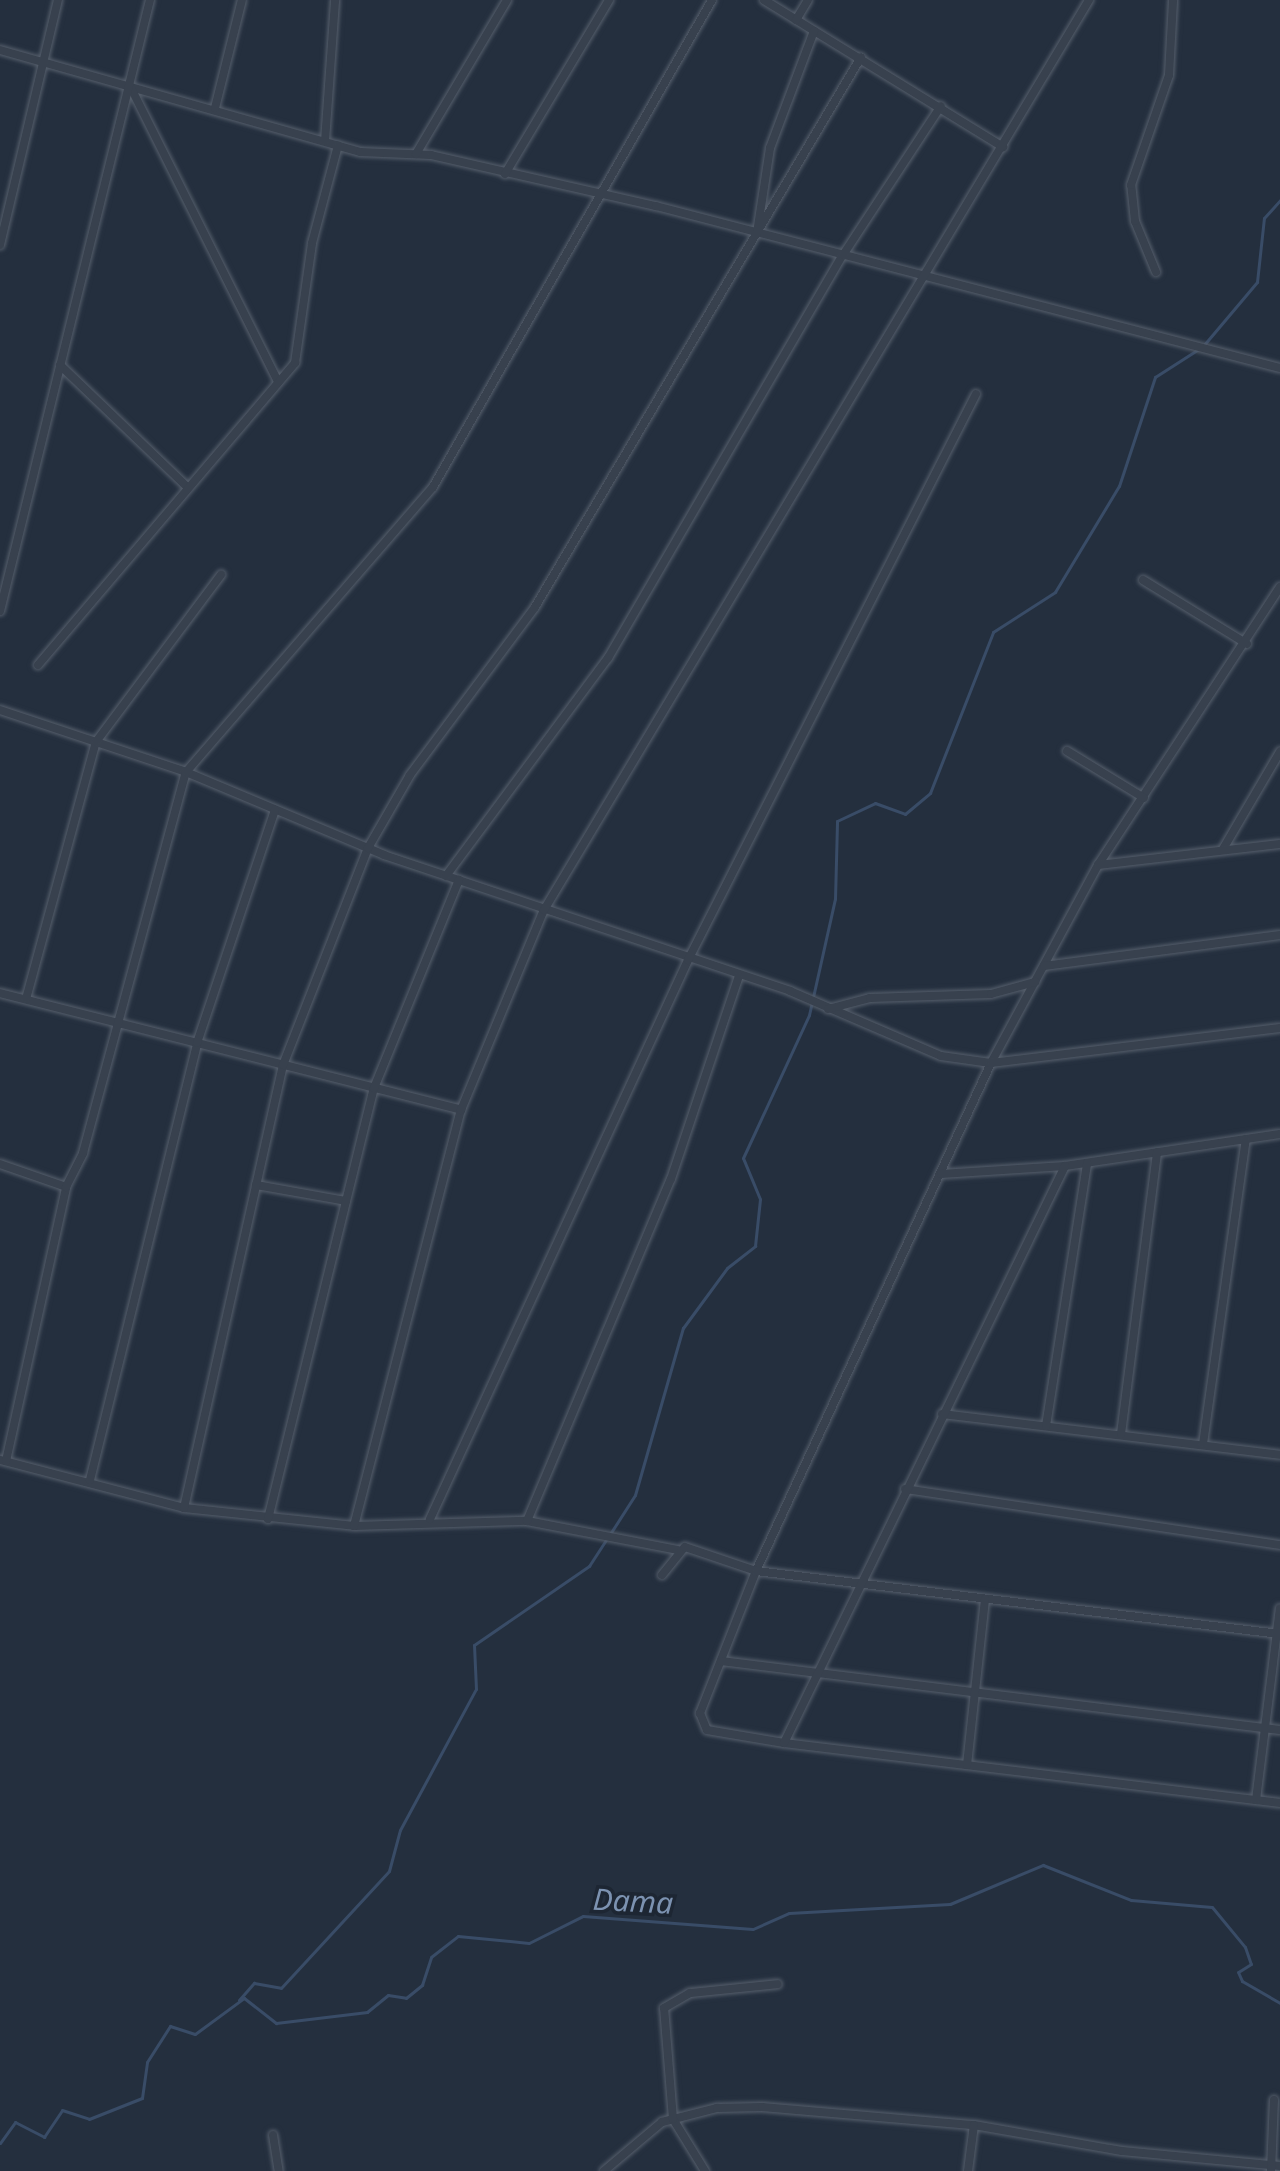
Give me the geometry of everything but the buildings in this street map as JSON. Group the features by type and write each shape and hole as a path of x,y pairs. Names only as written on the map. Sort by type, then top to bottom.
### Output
{"street":[{"path":"0,245 58,0"},
{"path":"0,611 150,0"},
{"path":"215,108 242,0"},
{"path":"325,141 335,0"},
{"path":"416,154 507,0"},
{"path":"505,174 609,0"},
{"path":"712,0 433,487 186,772 114,1022 83,1153 66,1187 3,1460 90,1480 184,1508 354,1526 430,1519 527,1521 677,1550 697,1549 756,1571 1278,1634"},
{"path":"764,0 941,106 1003,147"},
{"path":"796,20 808,0"},
{"path":"354,1526 461,1110 544,910 1089,0"},
{"path":"1156,272 1135,221 1131,185 1169,75 1173,0"},
{"path":"756,236 770,148 814,31"},
{"path":"0,50 43,65 215,108 338,145 416,154 600,199 656,206 756,236 927,273 1280,368"},
{"path":"184,1508 283,1065 368,848 410,775 535,607 861,57"},
{"path":"129,85 278,382"},
{"path":"446,876 608,658 843,255 941,106"},
{"path":"38,665 186,486 295,363 312,243 338,145"},
{"path":"60,365 186,486"},
{"path":"430,1519 688,960 976,394"},
{"path":"26,999 96,742 221,575"},
{"path":"1143,580 1247,644"},
{"path":"1280,587 1247,644 1098,865 991,1063 756,1571 700,1724 784,1743 1280,1803"},
{"path":"0,710 186,772 368,848 739,976 941,1056 991,1063 1280,1028"},
{"path":"1067,751 1144,798"},
{"path":"1223,849 1280,752"},
{"path":"90,1480 197,1043 275,810"},
{"path":"1098,865 1280,844"},
{"path":"268,1519 374,1088 459,880"},
{"path":"1044,966 1280,935"},
{"path":"527,1521 671,1179 739,976"},
{"path":"828,1009 870,998 991,994 1035,982"},
{"path":"0,993 461,1110"},
{"path":"941,1174 1065,1166 1280,1134"},
{"path":"1203,1444 1246,1139"},
{"path":"1121,1434 1157,1152"},
{"path":"1046,1426 1087,1163"},
{"path":"0,1164 66,1187"},
{"path":"784,1743 821,1672 856,1583 1065,1166"},
{"path":"256,1185 346,1201"},
{"path":"942,1414 1280,1455"},
{"path":"905,1489 1280,1545"},
{"path":"662,1575 677,1550"},
{"path":"967,1765 985,1599"},
{"path":"1256,1800 1268,1729 1280,1608"},
{"path":"721,1661 1280,1730"},
{"path":"705,2171 673,2119 661,2018 669,2001 778,1984"},
{"path":"604,2171 650,2127 673,2119 762,2107 974,2125 1122,2151 1274,2167 1274,2100"},
{"path":"968,2171 974,2125"},
{"path":"273,2135 279,2171"}],"waterway":[{"path":"1203,346 1257,282 1264,218 1280,200"},
{"path":"610,1534 635,1495 683,1328 727,1268 755,1246 760,1199 743,1158 809,1015 835,899 837,821 875,803 905,814 930,793 993,632 1055,592 1119,486 1155,377 1197,350"},
{"path":"239,2000 254,1983 281,1988 389,1871 400,1830 476,1689 474,1645 589,1566 606,1540"},
{"name":"Dama","path":"0,2143 15,2122 44,2137 62,2110 89,2119 142,2098 147,2062 170,2026 195,2034 244,1998 276,2023 367,2012 388,1995 406,1998 422,1985 431,1957 458,1936 529,1943 583,1916 753,1929 789,1913 950,1904 1043,1865 1131,1900 1212,1907 1245,1947 1251,1964 1238,1972 1242,1981 1280,2003"}]}
